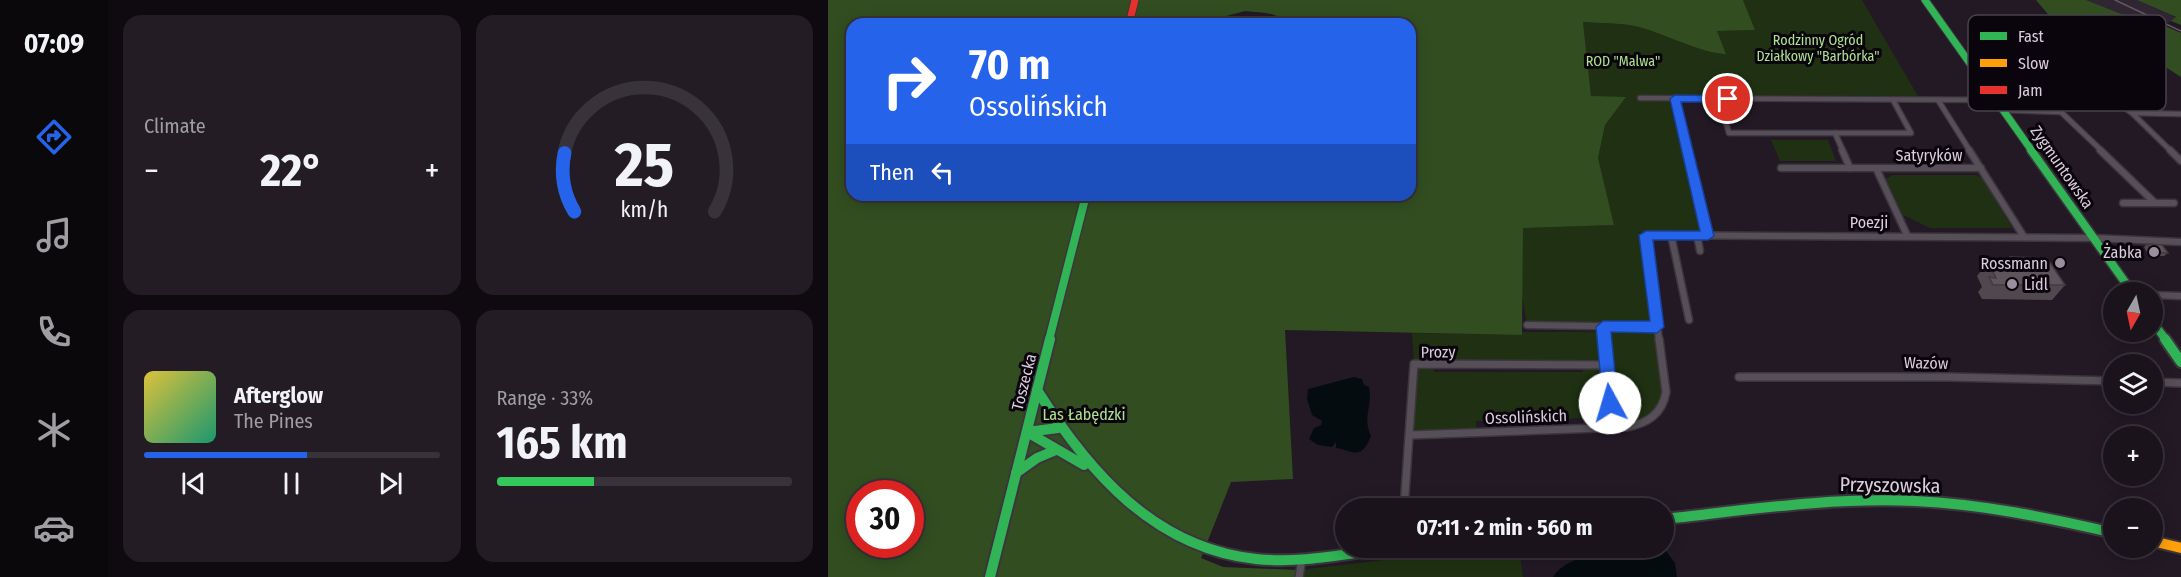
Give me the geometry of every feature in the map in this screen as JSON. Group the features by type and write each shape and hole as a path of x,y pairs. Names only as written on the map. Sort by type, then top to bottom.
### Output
{"street":[{"path":"1130,18 1135,0"},
{"name":"Zygmuntowska","path":"1925,0 1968,60"},
{"path":"1640,98 1968,100"},
{"path":"1675,99 1708,236"},
{"path":"1719,99 1729,133 1911,133 1893,100"},
{"name":"Satyryków","path":"1938,100 2024,237"},
{"name":"Zygmuntowska","path":"2004,111 2125,282"},
{"path":"2032,111 2061,112 2155,203"},
{"path":"2129,111 2181,161"},
{"path":"2132,113 2181,114"},
{"path":"1834,133 1850,168"},
{"name":"Satyryków","path":"1781,168 1981,168"},
{"name":"Satyryków","path":"1876,168 1907,236"},
{"name":"Toszecka","path":"990,577 1084,201"},
{"path":"2124,203 2174,203"},
{"name":"Poezji","path":"1646,235 2024,237 2181,242"},
{"name":"Ossolińskich","path":"1410,435 1613,427 1646,423 1656,415 1664,402 1666,392 1646,235"},
{"path":"1671,235 1689,320"},
{"path":"1697,235 1700,251"},
{"path":"2163,295 2181,296"},
{"path":"1527,325 1657,327"},
{"path":"1603,327 1613,427"},
{"path":"2163,337 2181,362"},
{"name":"Prozy","path":"1405,498 1414,364 1607,365"},
{"name":"Wazów","path":"1739,377 1937,377 2103,381"},
{"path":"2163,382 2181,383"},
{"path":"1037,390 1058,428 1086,466 1137,514 1182,540 1232,555 1302,559 1335,555"},
{"path":"1027,432 1058,428"},
{"path":"1027,432 1086,466"},
{"path":"1016,474 1037,458 1056,450"},
{"name":"Przyszowska","path":"1674,518 1828,502 1888,500 2000,509 2103,531"},
{"path":"2163,544 2181,548"},
{"path":"1299,577 1302,559"}],"shaded area":[{"path":"2086,0 2137,0 2177,18 2166,24 2166,15 2124,15"},
{"path":"1354,377 1362,379 1364,385 1369,387 1367,423 1371,436 1367,444 1360,452 1336,448 1336,442 1332,447 1318,445 1309,439 1314,428 1321,425 1322,421 1312,415 1307,399 1308,389"},
{"path":"1581,558 1671,558 1675,563 1677,577 1553,577 1560,568"}],"green space":[{"name":"Las Łabędzki","path":"828,0 1743,0 1755,30 1717,31 1726,54 1694,47 1635,26 1583,22 1591,96 1626,97 1605,125 1598,158 1614,225 1523,228 1522,335 1285,330 1293,479 1231,482 1201,558 1223,567 1299,570 1299,577 828,577"},
{"path":"1743,0 1862,0 1918,96 1739,95 1669,100 1702,233 1639,232 1648,296 1657,327 1666,397 1646,423 1584,428 1583,418 1476,421 1476,433 1410,435 1414,364 1412,333 1522,335 1522,332 1604,332 1603,327 1527,325 1522,295 1523,228 1614,225 1598,158 1605,125 1626,97 1591,97 1583,22 1635,26 1705,50 1725,54 1717,31 1755,30","holes":["1435,365 1583,366 1583,372 1434,372"]},
{"path":"2036,0 2086,0 2124,15 2049,15"},
{"path":"2137,0 2181,0 2181,25 2171,21 2176,17"},
{"path":"2166,26 2181,33 2181,77 2166,67"},
{"path":"1771,140 1828,140 1836,161 1780,161"},
{"path":"1892,175 1976,175 1982,178 2012,228 1930,228 1903,215 1886,179"},
{"path":"1401,558 1520,558 1523,577 1299,577 1299,570"}],"building":[{"path":"2147,244 2162,245 2168,253 2153,252"},
{"path":"2010,257 2047,258 2065,285 1993,285 1989,277 1996,278 1988,262 2012,262"}],"railway":[{"path":"2115,0 2147,15"},
{"path":"2166,24 2181,31"}],"traffic: fast":[{"path":"1925,0 1968,61"},
{"path":"2004,111 2125,282"},
{"path":"990,577 1084,201"},
{"path":"2163,337 2181,362"},
{"path":"1037,390 1056,421 1101,478 1126,502 1154,523 1185,540 1219,552 1256,559 1307,559 1335,555"},
{"path":"1027,432 1058,428"},
{"path":"1027,432 1084,465"},
{"path":"1016,473 1037,458 1056,450"},
{"path":"1674,518 1758,508 1884,500 1965,505 2015,512 2103,531"}],"traffic: slow":[{"path":"2163,544 2181,548"}],"traffic: jam":[{"path":"1130,18 1135,0"}],"place":[{"name":"Żabka","path":"2154,252"},
{"name":"Rossmann","path":"2060,263"},
{"name":"Lidl","path":"2012,284"}],"route":[{"path":"1610,403 1603,327 1657,327 1646,235 1708,236 1675,99 1728,99"}],"park label":[{"name":"Rodzinny Ogród Działkowy \"Barbórka\"","path":"1818,48"},
{"name":"ROD \"Malwa\"","path":"1623,61"}]}
